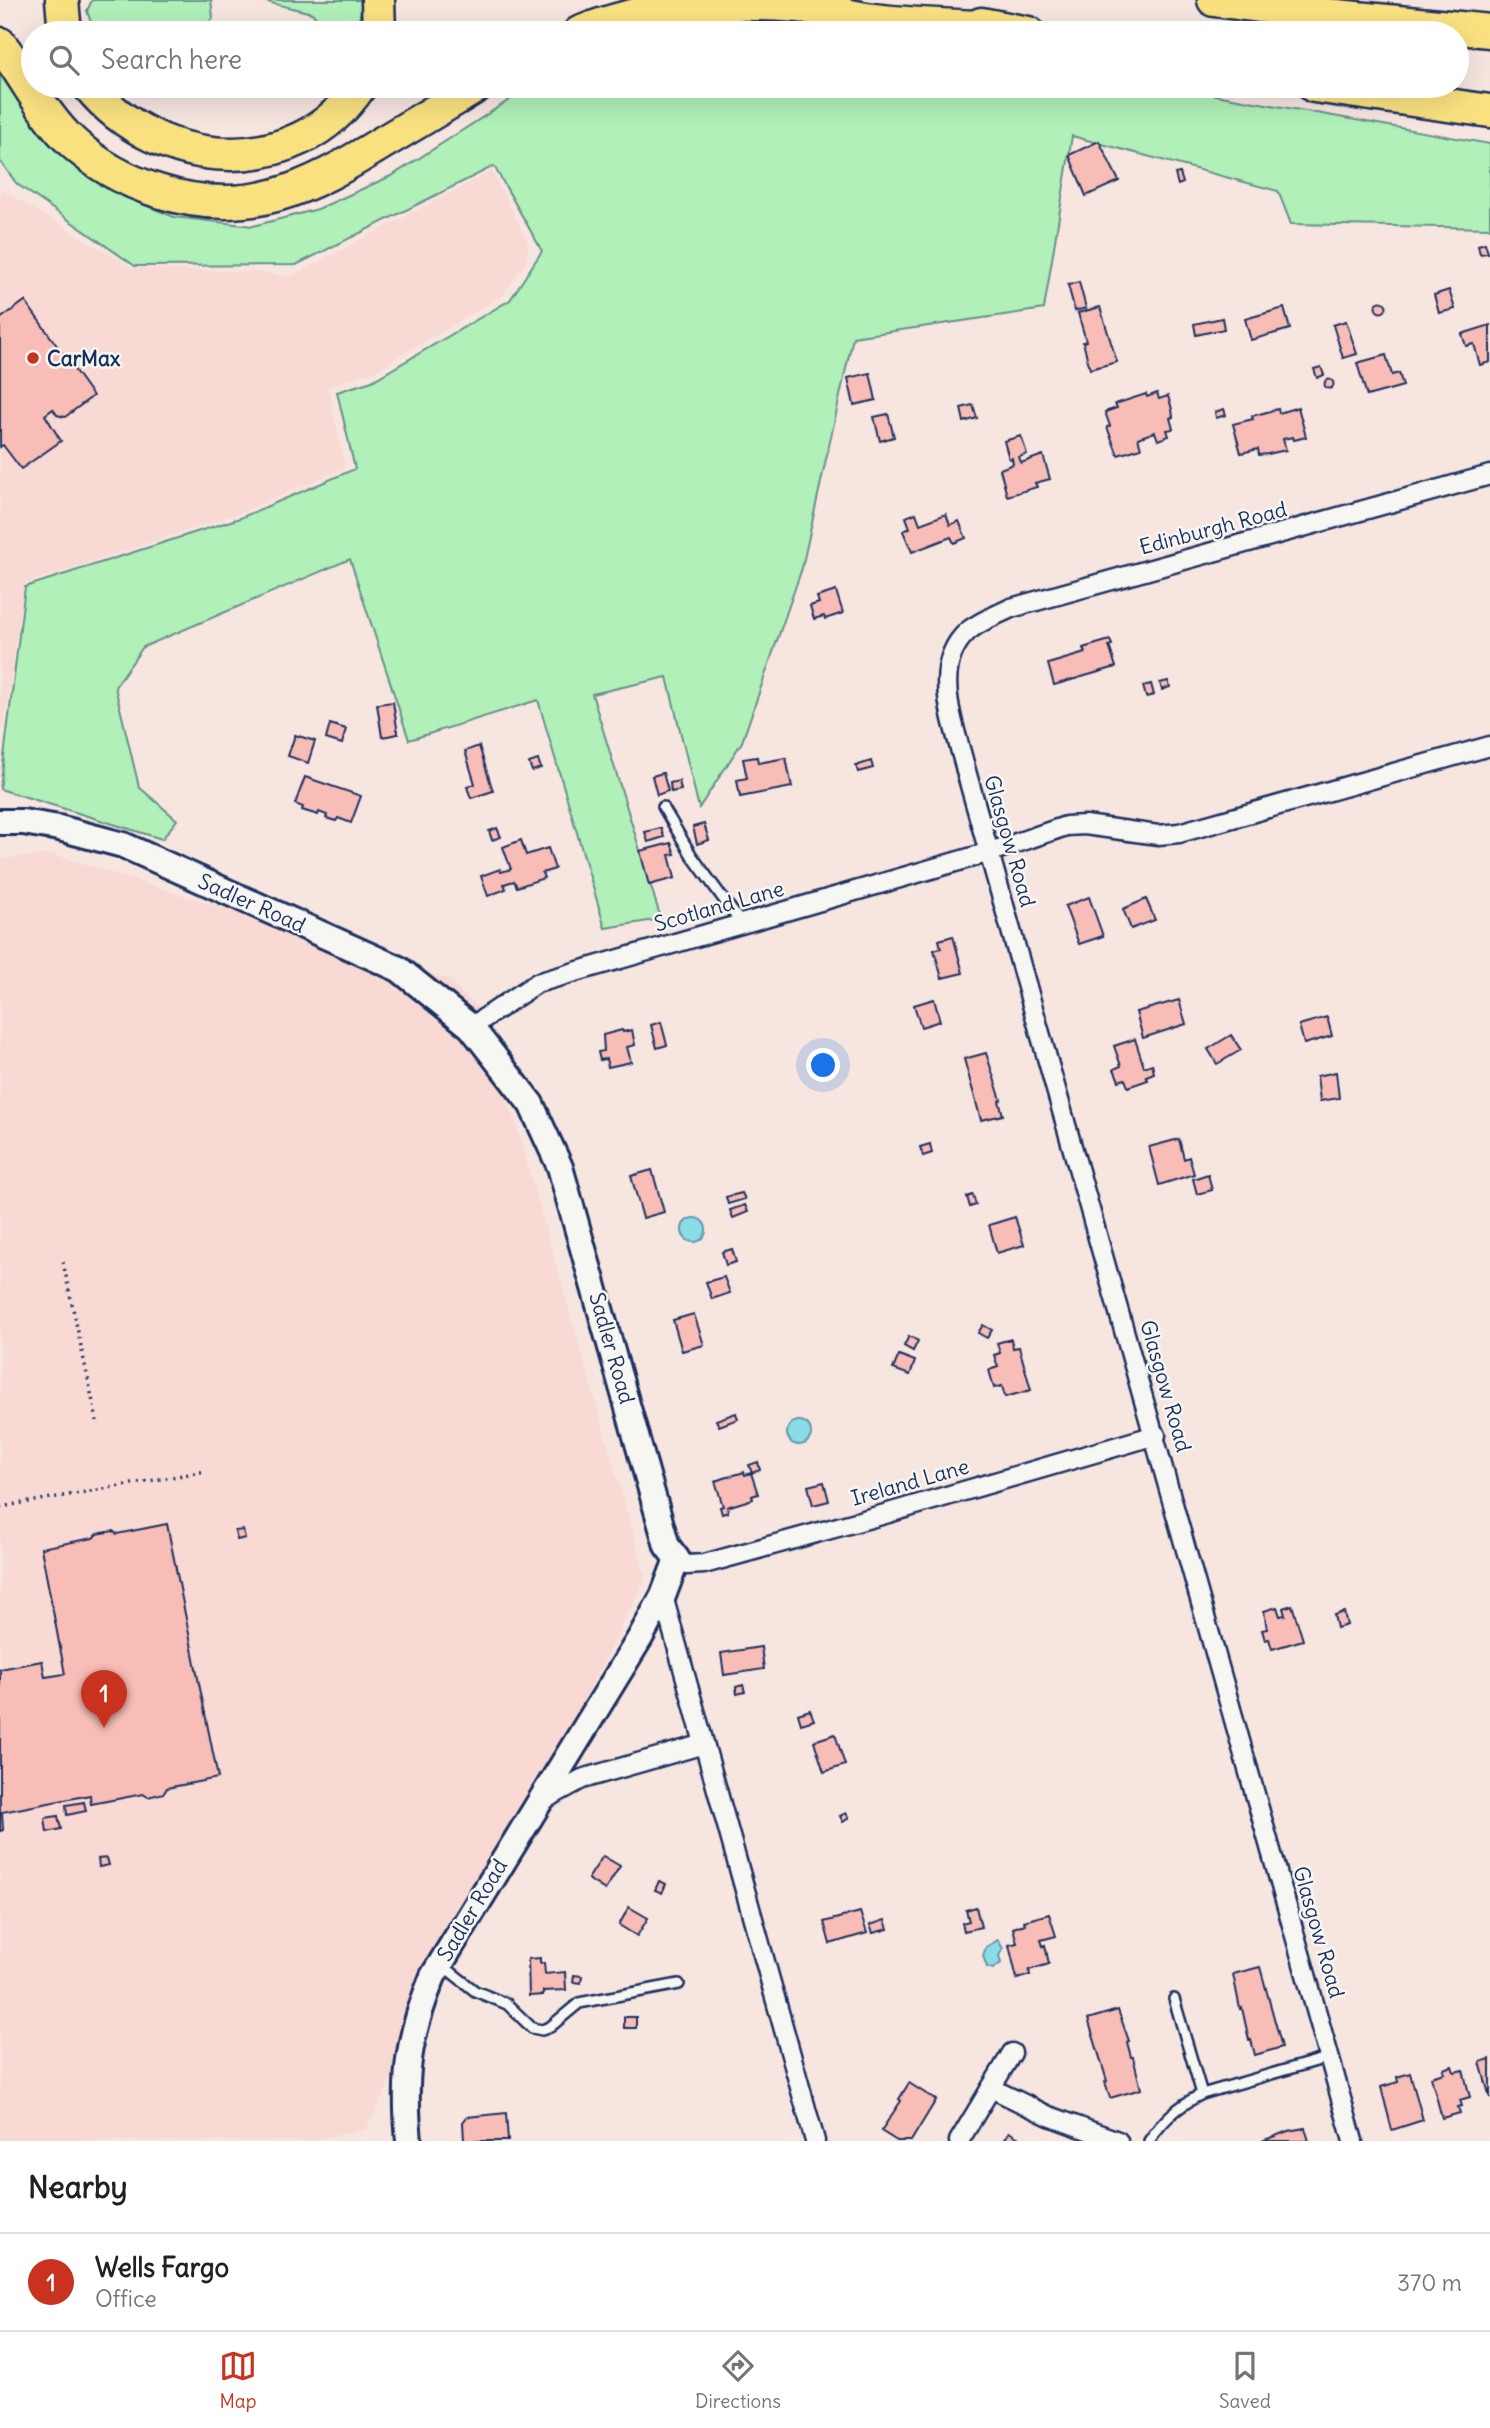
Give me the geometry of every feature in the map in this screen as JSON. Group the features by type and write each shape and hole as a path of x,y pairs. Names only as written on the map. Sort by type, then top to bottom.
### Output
{"highway":[{"path":"62,0 64,21"},
{"path":"378,0 379,21"},
{"path":"873,0 969,21"},
{"path":"1214,0 1387,21"},
{"path":"1372,0 1405,4 1490,25"},
{"path":"619,21 655,10 753,2 803,6 886,21"},
{"path":"1469,29 1490,31"},
{"path":"0,44 21,72"},
{"path":"37,98 49,117 85,153 112,172 175,197 208,202 248,201 298,190 331,174 457,98"},
{"path":"101,98 121,118 162,141 198,152 236,154 285,145 313,132 342,111 351,98"},
{"path":"1398,98 1490,111"}],"street":[{"name":"Edinburgh Road","path":"957,644 967,632 980,623 1023,605 1490,475"},
{"name":"Glasgow Road","path":"957,644 948,663 949,700 1353,2141"},
{"name":"Scotland Lane","path":"471,1027 537,983 990,852 1066,826 1085,825 1158,835 1179,833 1490,746"},
{"name":"Sadler Road","path":"0,822 23,822 59,828 123,845 399,969 471,1027 531,1104 560,1167 667,1546 677,1559 663,1596 640,1638 440,1963 419,2010 410,2041 405,2097 409,2141"},
{"name":"Ireland Lane","path":"677,1559 687,1565 704,1564 1156,1435"},
{"path":"663,1596 815,2141"},
{"path":"538,1803 594,1775 704,1744"},
{"path":"959,2141 1012,2053"},
{"path":"991,2088 1049,2116 1109,2139"}],"lane":[{"path":"663,807 692,856 741,923"},
{"path":"440,1963 475,1991 507,2004 532,2028 542,2030 579,2003 679,1984"},
{"path":"1174,1999 1202,2094"},
{"path":"1149,2141 1174,2111 1202,2094 1330,2057"}],"path":[{"path":"63,1262 97,1421"},
{"path":"0,1507 205,1471"}],"shaded area":[{"name":"CarMax","path":"492,171 528,243 527,261 502,296 374,371 328,387 345,468 239,513 24,584 5,721 0,733 0,189 132,268 258,272 290,277"},
{"path":"52,854 448,979 484,1014 646,1578 366,2129 309,2141 0,2141 0,859"}],"green space":[{"path":"92,0 211,0 213,18 211,21 91,21 87,11"},
{"path":"259,0 363,1 359,21 319,21 312,13"},
{"path":"0,59 21,92 21,98 25,98 55,146 110,191 174,217 253,226 318,209 393,175 512,98 1232,98 1490,144 1490,228 1291,224 1278,191 1072,136 1044,309 853,337 802,568 742,742 699,808 667,677 592,694 661,919 605,928 538,700 409,740 350,559 143,647 115,687 139,787 177,820 162,839 0,789 25,587 240,518 355,469 337,392 372,381 510,300 542,251 494,166 296,265 135,266 17,184 0,161"}],"water":[{"path":"694,1218 702,1222 706,1230 702,1238 694,1242 686,1238 682,1230 686,1222"},
{"path":"799,1421 808,1424 811,1433 808,1442 799,1445 790,1442 787,1433 790,1424"},
{"path":"998,1940 1003,1949 999,1956 1001,1963 993,1969 987,1967 983,1956 986,1947"}],"building":[{"path":"1099,141 1119,181 1086,196 1069,155"},
{"path":"1180,173 1183,183 1178,185 1175,174"},
{"path":"1485,243 1488,253 1480,254 1478,245"},
{"path":"1079,282 1086,308 1075,311 1068,285"},
{"path":"1449,290 1455,309 1439,313 1434,295"},
{"name":"CarMax","path":"25,301 93,396 65,417 57,415 53,409 45,415 61,441 21,469 3,445 0,447 0,319"},
{"path":"1381,301 1387,307 1381,313 1375,307"},
{"path":"1100,307 1117,362 1090,369 1078,313"},
{"path":"1284,308 1290,329 1251,340 1245,319"},
{"path":"1222,318 1224,329 1196,335 1194,324"},
{"path":"1346,321 1357,354 1343,358 1333,325"},
{"path":"1490,325 1490,362 1480,365 1474,344 1466,346 1462,334"},
{"path":"1386,355 1392,375 1399,373 1403,386 1367,396 1357,363"},
{"path":"1321,367 1324,375 1317,378 1314,369"},
{"path":"870,373 876,400 854,405 848,378"},
{"path":"1329,380 1333,384 1329,388 1325,384"},
{"path":"1157,393 1159,399 1168,396 1172,409 1173,417 1170,418 1173,429 1167,430 1169,436 1158,440 1155,432 1138,438 1141,448 1118,455 1107,427 1110,426 1105,412 1117,408 1115,404"},
{"path":"973,405 977,418 964,422 961,408"},
{"path":"1298,407 1306,437 1283,439 1286,450 1259,455 1258,449 1241,453 1233,424 1278,409 1279,413"},
{"path":"1224,409 1226,415 1216,418 1215,412"},
{"path":"888,414 894,437 880,441 874,417"},
{"path":"1021,436 1027,454 1019,457 1021,463 1043,455 1050,479 1035,483 1037,487 1007,496 1000,469 1013,464 1004,441"},
{"path":"916,513 920,524 946,514 950,525 959,521 966,538 954,543 951,537 912,552 903,531 910,528 906,517"},
{"path":"836,591 843,613 825,619 824,616 814,619 810,606 819,603 817,597"},
{"path":"1110,640 1112,645 1109,646 1116,667 1054,685 1048,664 1085,653 1083,648"},
{"path":"1168,681 1170,687 1162,690 1160,683"},
{"path":"1151,684 1154,695 1146,697 1143,686"},
{"path":"393,702 398,734 382,737 377,704"},
{"path":"330,724 346,729 342,744 326,739"},
{"path":"295,735 315,741 308,763 288,756"},
{"path":"479,746 493,791 471,798 467,787 475,784 465,751"},
{"path":"757,757 758,763 786,758 792,787 740,797 737,780 747,778 743,759"},
{"path":"538,760 541,768 532,771 529,763"},
{"path":"871,761 873,768 858,772 856,766"},
{"path":"663,773 668,791 657,795 652,776"},
{"path":"305,777 361,796 351,823 338,818 336,821 326,818 327,815 319,812 318,815 302,810 303,807 295,804"},
{"path":"679,781 681,790 671,792 670,783"},
{"path":"704,824 709,840 697,844 693,827"},
{"path":"497,828 501,837 492,840 489,831"},
{"path":"661,828 664,837 648,842 645,832"},
{"path":"521,840 526,855 548,848 555,869 542,873 544,878 517,887 514,881 504,884 506,889 488,896 481,876 500,869 501,872 511,869 503,847"},
{"path":"671,843 675,854 669,855 675,878 649,885 640,851"},
{"path":"1089,897 1103,936 1079,944 1065,906"},
{"path":"1146,899 1155,920 1131,929 1123,909"},
{"path":"953,936 963,973 942,978 934,950 941,948 939,940"},
{"path":"934,999 940,1021 921,1027 914,1005"},
{"path":"1179,1000 1186,1024 1143,1038 1136,1012"},
{"path":"1327,1017 1332,1036 1304,1044 1299,1025"},
{"path":"661,1022 667,1045 657,1048 651,1025"},
{"path":"632,1030 635,1045 627,1047 631,1062 608,1067 606,1059 600,1060 598,1052 604,1051 603,1035"},
{"path":"1231,1035 1241,1050 1217,1064 1208,1049"},
{"path":"1135,1039 1144,1067 1152,1064 1154,1073 1146,1076 1148,1080 1128,1087 1125,1079 1119,1081 1114,1069 1121,1066 1114,1046"},
{"path":"986,1053 1003,1115 981,1120 964,1059"},
{"path":"1336,1072 1339,1098 1320,1101 1317,1076"},
{"path":"1179,1139 1184,1159 1189,1157 1194,1174 1159,1185 1149,1147"},
{"path":"930,1144 932,1153 923,1156 920,1147"},
{"path":"652,1170 664,1212 643,1218 631,1176"},
{"path":"1208,1174 1212,1190 1197,1194 1193,1179"},
{"path":"742,1193 745,1199 728,1204 726,1197"},
{"path":"973,1195 976,1205 970,1207 967,1197"},
{"path":"745,1205 748,1212 733,1218 730,1210"},
{"path":"1015,1217 1024,1245 997,1253 989,1225"},
{"path":"732,1249 736,1262 726,1265 722,1252"},
{"path":"724,1277 730,1293 712,1299 706,1282"},
{"path":"694,1314 704,1345 682,1351 673,1320"},
{"path":"983,1325 992,1330 987,1338 978,1333"},
{"path":"909,1336 918,1341 913,1351 904,1346"},
{"path":"1011,1339 1013,1348 1019,1347 1031,1390 1005,1397 1002,1386 994,1388 989,1370 998,1367 994,1355 1000,1353 997,1343"},
{"path":"899,1355 915,1361 910,1375 893,1369"},
{"path":"736,1413 738,1419 719,1426 716,1420"},
{"path":"758,1462 760,1470 752,1473 749,1465"},
{"path":"744,1472 745,1475 751,1473 758,1494 752,1496 753,1499 727,1507 728,1512 722,1514 720,1507 723,1506 715,1481"},
{"path":"824,1482 829,1501 813,1505 808,1486"},
{"path":"167,1524 218,1778 167,1788 164,1793 148,1797 143,1794 91,1804 90,1795 2,1812 3,1830 0,1831 0,1669 42,1661 45,1677 65,1674 41,1548 93,1538 97,1534 113,1531 117,1534"},
{"path":"243,1530 245,1538 237,1540 235,1531"},
{"path":"1292,1605 1303,1640 1272,1649 1262,1630 1267,1629 1264,1611 1277,1607 1280,1616 1285,1615 1283,1608"},
{"path":"1344,1612 1347,1625 1337,1628 1334,1615"},
{"path":"761,1647 764,1669 724,1675 721,1653"},
{"path":"743,1685 745,1692 737,1694 736,1687"},
{"path":"810,1710 814,1720 801,1724 798,1714"},
{"path":"835,1734 845,1765 824,1772 814,1741"},
{"path":"84,1802 86,1811 67,1815 66,1805"},
{"path":"846,1813 849,1818 843,1822 840,1816"},
{"path":"58,1816 61,1829 47,1832 45,1818"},
{"path":"603,1856 620,1866 605,1890 588,1879"},
{"path":"107,1858 109,1865 99,1867 98,1859"},
{"path":"659,1881 666,1884 662,1893 655,1890"},
{"path":"629,1907 648,1918 637,1936 619,1925"},
{"path":"976,1907 981,1927 964,1931 962,1923 969,1921 966,1910"},
{"path":"860,1912 867,1933 830,1944 824,1922"},
{"path":"1049,1914 1056,1936 1041,1940 1043,1946 1045,1945 1049,1964 1029,1970 1030,1975 1017,1979 1009,1945 1017,1943 1013,1928 1025,1924 1024,1921"},
{"path":"885,1920 888,1929 873,1933 870,1925"},
{"path":"540,1958 540,1963 544,1963 545,1974 565,1972 566,1990 543,1991 543,1995 529,1996 528,1959"},
{"path":"1260,1967 1282,2047 1255,2055 1242,2008 1240,2009 1233,1974"},
{"path":"574,1975 582,1976 581,1983 573,1982"},
{"path":"1118,2010 1141,2089 1110,2098 1088,2019"},
{"path":"624,2017 636,2017 636,2028 624,2028"},
{"path":"1490,2059 1490,2098 1480,2062"},
{"path":"1452,2066 1454,2072 1463,2070 1470,2097 1460,2100 1460,2113 1442,2118 1431,2077 1444,2073 1443,2069"},
{"path":"1410,2073 1423,2120 1392,2130 1381,2087 1398,2082 1397,2077"},
{"path":"909,2083 936,2100 911,2141 897,2141 881,2131 901,2101 899,2099"},
{"path":"506,2113 508,2141 464,2141 463,2122 467,2117"},
{"path":"1305,2128 1309,2141 1262,2141 1288,2131"},
{"path":"1009,2132 1024,2141 1004,2141"}],"place":[{"name":"CarMax","path":"33,358"},
{"name":"Wells Fargo","path":"104,1728"}]}
